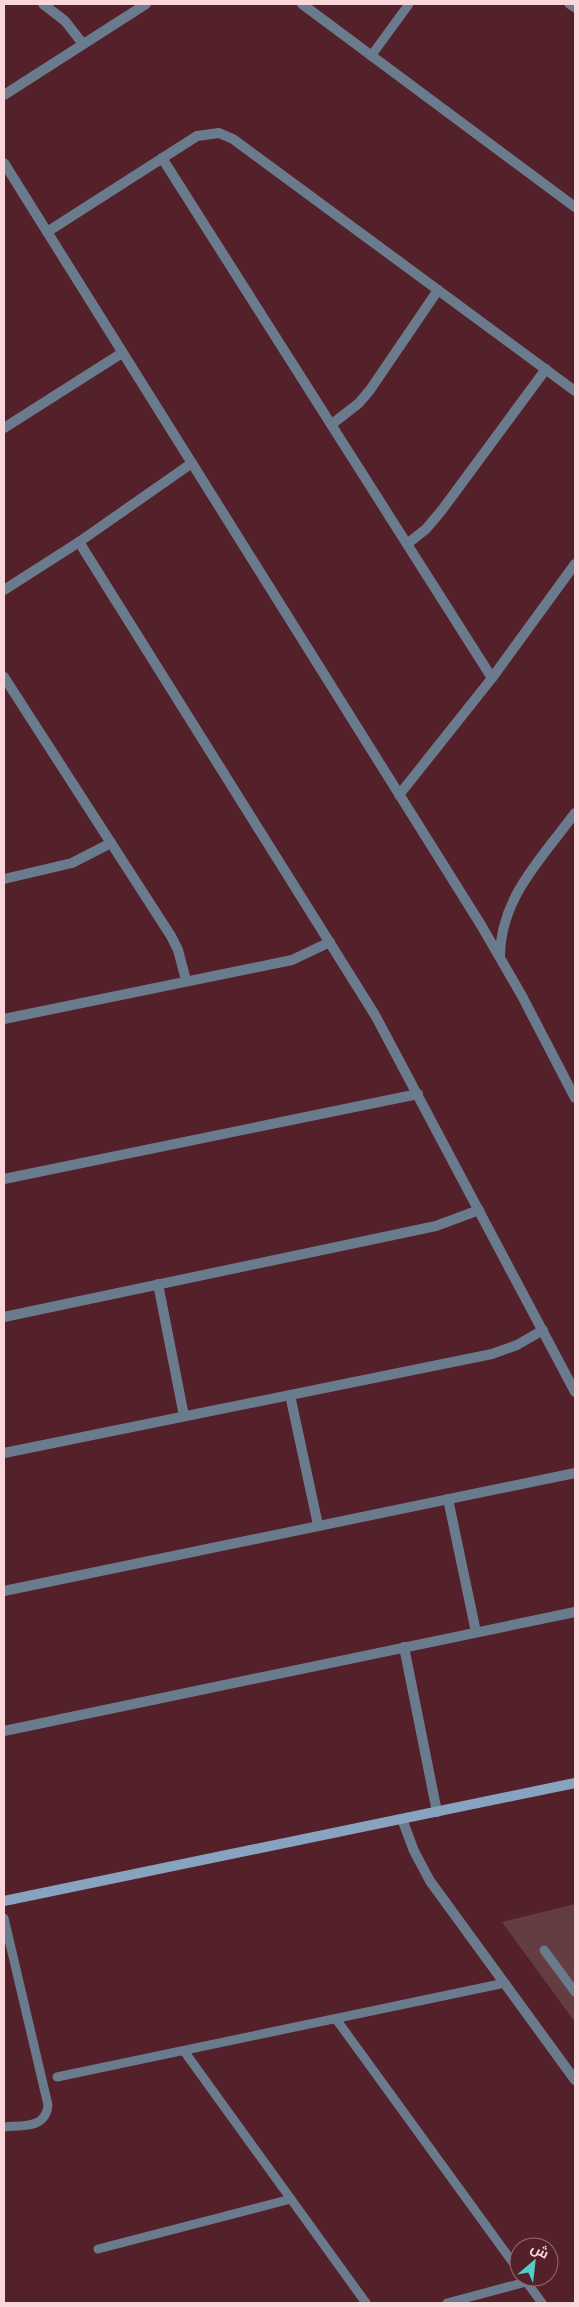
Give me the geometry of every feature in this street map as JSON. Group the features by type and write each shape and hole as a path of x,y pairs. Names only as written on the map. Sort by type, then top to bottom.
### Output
{"street":[{"path":"43,4 66,21 83,44"},
{"path":"4,95 146,4"},
{"path":"302,4 575,207"},
{"path":"47,232 197,136 212,132 226,135 575,391"},
{"path":"162,158 492,678"},
{"path":"4,163 500,957 575,1098"},
{"path":"332,424 358,403 370,390 438,290"},
{"path":"5,424 122,352"},
{"path":"407,544 426,529 442,510 546,369"},
{"path":"4,590 79,542 192,463"},
{"path":"79,542 375,1014 575,1392"},
{"path":"399,795 492,678 575,564"},
{"path":"4,676 171,936 178,950 186,980"},
{"path":"500,957 502,928 512,901 571,826 575,813"},
{"path":"4,879 72,864 110,843"},
{"path":"4,1019 186,980 292,960 330,942"},
{"path":"4,1179 418,1094"},
{"path":"4,1317 436,1226 479,1210"},
{"path":"158,1284 184,1416"},
{"path":"4,1453 492,1354 517,1345 543,1330"},
{"path":"290,1395 318,1525"},
{"path":"4,1591 575,1473"},
{"path":"448,1499 476,1632"},
{"path":"4,1731 575,1612"},
{"path":"404,1647 437,1812"},
{"path":"4,1902 575,1783"},
{"path":"402,1819 414,1851 426,1874 575,2080"}],"lane":[{"path":"371,56 409,4"},
{"path":"569,4 575,8"},
{"path":"4,1918 48,2105 46,2116 37,2124 4,2127"},
{"path":"544,1950 575,1992"},
{"path":"57,2077 505,1983"},
{"path":"336,2019 509,2257"},
{"path":"184,2051 366,2303"},
{"path":"98,2249 291,2199"},
{"path":"447,2303 509,2284"},
{"path":"531,2287 542,2303"}],"shaded area":[{"path":"575,1904 575,2022 502,1922"}]}
